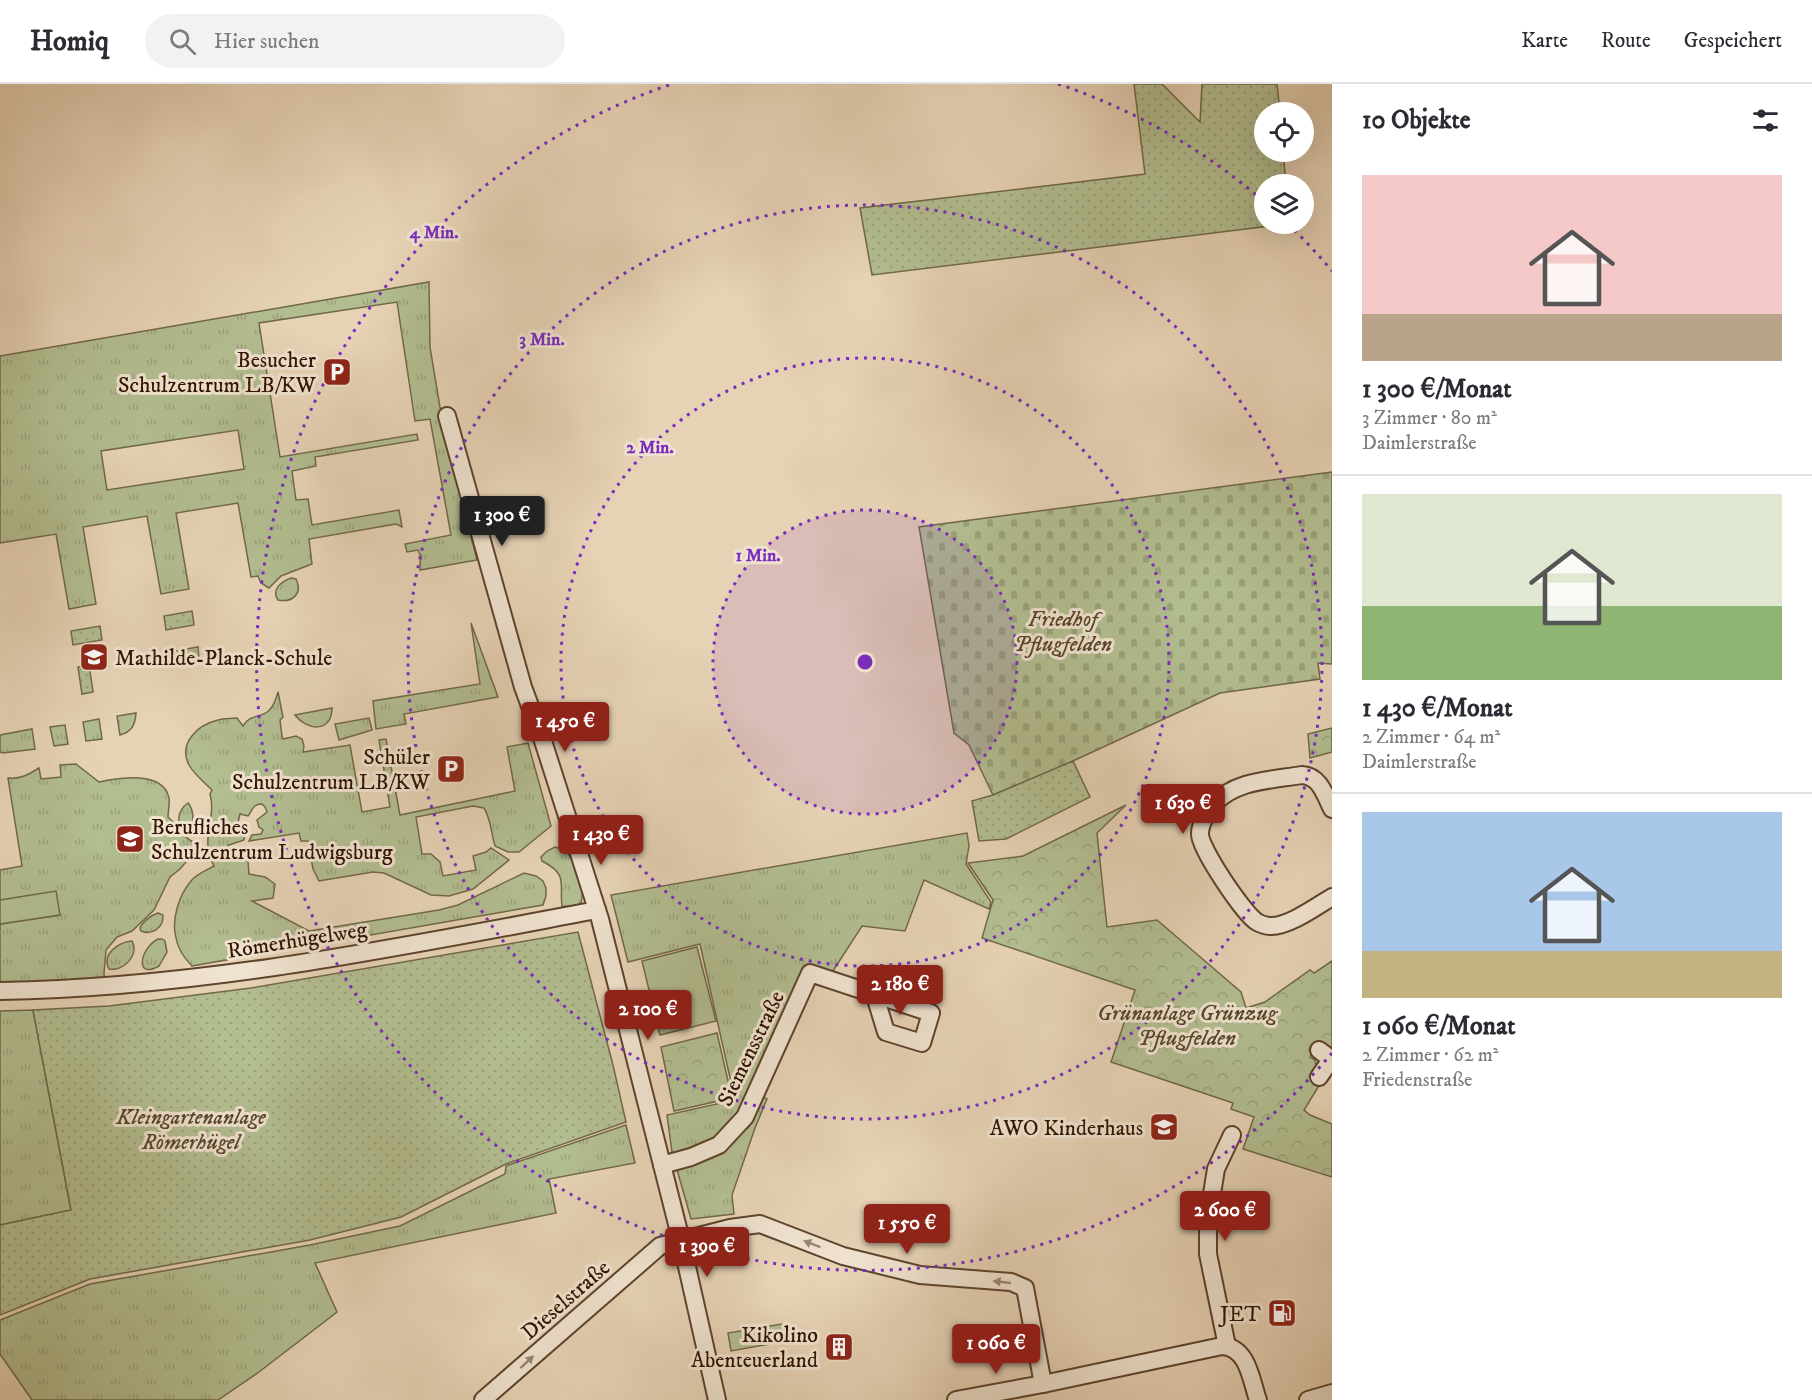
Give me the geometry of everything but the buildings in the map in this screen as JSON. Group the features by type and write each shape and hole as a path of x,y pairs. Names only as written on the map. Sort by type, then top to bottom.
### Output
{"street":[{"path":"447,416 523,687 543,741 597,910 681,1240 717,1400"},
{"path":"1332,809 1319,784 1311,776 1302,775 1240,786 1212,806 1202,824 1200,836 1204,849 1230,889 1245,911 1257,922 1270,926 1282,924 1332,897"},
{"name":"Römerhügelweg","path":"0,991 179,980 265,969 597,910"},
{"name":"Siemensstraße","path":"662,1165 691,1157 719,1145 745,1117 810,973 875,996"},
{"path":"1319,1077 1327,1056"},
{"path":"1227,1346 1208,1254 1208,1233 1216,1169 1232,1135"},
{"name":"Dieselstraße","path":"483,1400 660,1245 730,1228 760,1224 843,1256 920,1275 1011,1282 1024,1288 1043,1384"},
{"path":"956,1400 1227,1346 1240,1352 1258,1400"},
{"path":"1308,1400 1332,1393"}],"green space":[{"path":"1134,84 1162,84 1200,122 1202,84 1277,84 1279,102 1254,102 1254,162 1284,162 1285,174 1254,174 1254,228 872,275 860,208 1145,174"},
{"path":"429,282 430,347 441,413 477,560 420,570 421,557 418,550 407,552 405,544 451,535 430,419 415,421 397,302 259,323 280,457 417,434 418,440 315,457 316,466 292,471 296,500 308,499 312,525 399,510 402,527 396,524 309,539 312,564 281,576 269,588 261,583 258,576 251,577 238,503 176,513 189,589 161,594 147,516 83,527 96,604 69,609 56,534 0,543 0,356","holes":["238,430 244,469 107,490 101,451"]},
{"name":"Friedhof Pflugfelden","path":"1332,472 1332,664 1318,663 1320,679 1220,693 993,795 969,745 954,733 919,527"},
{"path":"291,578 296,579 298,584 297,593 288,600 278,600 276,589"},
{"path":"192,611 194,625 166,630 164,616"},
{"path":"471,623 498,697 404,714 406,724 376,729 373,701 480,684"},
{"path":"100,626 102,640 73,645 71,631"},
{"path":"198,647 199,659 172,663 170,652"},
{"path":"89,665 93,692 82,694 78,667"},
{"path":"278,692 283,717 280,720 283,739 296,736 302,739 303,752 350,745 362,812 390,807 379,740 386,739 400,815 515,791 507,747 528,743 551,826 519,852 508,852 495,846 490,821 484,808 473,806 416,817 422,854 431,854 440,862 443,876 476,870 473,856 491,848 509,860 473,889 449,896 431,895 384,873 373,872 319,881 313,869 308,841 301,841 299,833 249,841 252,835 261,834 263,830 259,827 257,820 267,812 262,804 259,804 253,807 248,816 240,814 238,822 234,824 238,830 245,833 244,840 229,845 223,850 226,856 238,855 248,861 249,874 265,877 275,884 273,898 252,901 309,931 458,905 524,873 536,876 543,881 546,896 543,905 192,966 178,946 175,916 180,900 191,881 214,866 208,847 212,790 189,765 186,757 188,743 197,731 210,723 237,718 243,726 252,718 266,713"},
{"path":"332,708 328,722 318,727 306,724 295,715"},
{"path":"136,713 132,727 120,735 117,716"},
{"path":"369,718 372,730 339,740 335,724"},
{"path":"99,719 102,739 86,741 83,722"},
{"path":"65,725 68,744 54,746 50,727"},
{"path":"1332,728 1332,752 1310,758 1308,734"},
{"path":"32,729 35,749 0,752 0,735"},
{"path":"1073,761 1090,797 1006,839 979,841 972,801 993,795"},
{"path":"76,764 99,782 139,778 158,783 165,789 169,798 168,817 193,842 192,855 170,877 154,910 132,931 117,937 106,950 105,986 0,991 0,924 60,915 0,900 0,870 22,866 8,778 24,776 39,768 41,779 61,777 60,765"},
{"path":"188,803 193,823 191,830 185,832 180,825 179,817 182,809"},
{"name":"Grünanlage Grünzug Pflugfelden","path":"1126,805 1097,833 1107,927 1157,920 1241,992 1246,1008 1265,1002 1310,970 1314,973 1332,961 1332,1047 1329,1050 1318,1044 1310,1057 1315,1060 1320,1084 1304,1110 1332,1124 1332,1177 1243,1149 1254,1117 1231,1109 1233,1103 1111,1062 1135,990 982,938 993,900 968,863 1023,856"},
{"path":"967,833 969,846 966,864 991,902 989,909 924,880 905,931 862,926 829,977 810,971 754,1093 767,1099 732,1195 734,1214 691,1219 672,1152 667,1115 735,1100 700,944 628,962 611,895"},
{"path":"555,847 569,855 581,878 581,904 575,907 562,906 559,875 542,861 541,857"},
{"path":"56,891 60,915 0,924 0,900"},
{"path":"158,913 163,915 159,927 149,932 141,931 143,923"},
{"name":"Kleingartenanlage Römerhügel","path":"578,932 626,1122 506,1164 401,1217 310,1240 90,1279 0,1315 0,1225 71,1210 33,1010 109,1006 251,988"},
{"path":"158,939 165,941 167,952 159,966 146,969 142,962 144,956 147,949"},
{"path":"132,941 134,952 129,961 120,968 109,969 107,958 109,954 117,946"},
{"path":"697,947 716,1021 660,1035 642,961"},
{"path":"33,1010 71,1210 0,1225 0,1011"},
{"path":"717,1033 732,1098 674,1111 661,1047"},
{"path":"626,1125 635,1163 549,1179 556,1213 315,1263 337,1312 259,1372 218,1400 32,1400 0,1354 0,1320 90,1284 310,1245 400,1226 505,1174 506,1166"},
{"path":"782,1324 786,1341 731,1351 728,1333"}],"place":[{"name":"Besucher Schulzentrum LB/KW","path":"337,372"},
{"name":"Mathilde-Planck-Schule","path":"94,657"},
{"name":"Schüler Schulzentrum LB/KW","path":"451,769"},
{"name":"Berufliches Schulzentrum Ludwigsburg","path":"130,839"},
{"name":"AWO Kinderhaus","path":"1164,1127"},
{"name":"JET","path":"1282,1313"},
{"name":"Kikolino Abenteuerland","path":"839,1347"}]}
